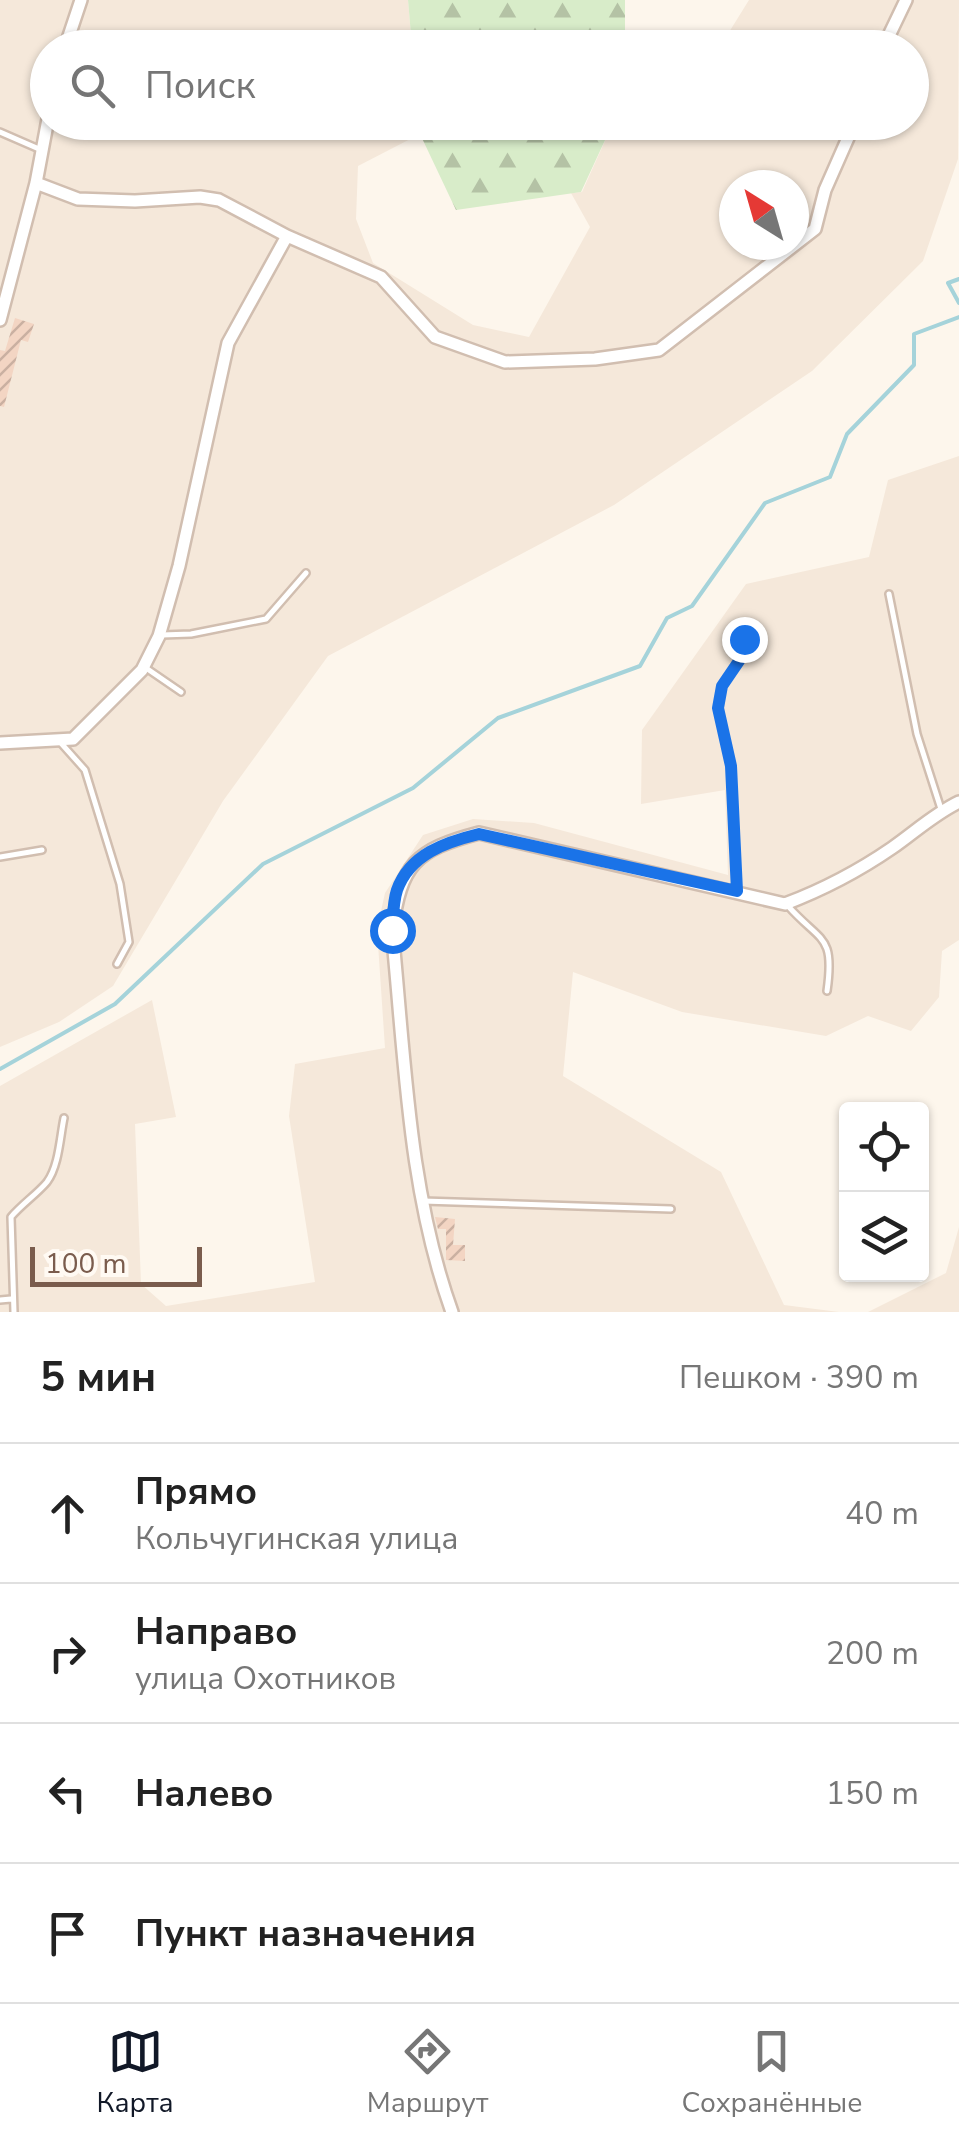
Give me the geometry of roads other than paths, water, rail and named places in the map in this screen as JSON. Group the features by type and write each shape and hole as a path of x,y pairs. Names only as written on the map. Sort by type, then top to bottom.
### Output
{"street":[{"path":"71,30 81,0"},
{"path":"892,30 906,0"},
{"path":"0,320 36,183 42,140"},
{"path":"36,183 78,198 219,200 381,277 435,336 505,362 595,359 660,350 815,229 825,190 846,140"},
{"path":"0,742 73,739 143,666 158,636 179,566 228,342 288,236"},
{"path":"452,1312 435,1264 420,1201 392,930 397,890 410,869 427,852 446,842 479,834 785,904 811,894 889,850 942,810 959,802"}],"lane":[{"path":"0,132 40,149"},
{"path":"158,636 191,634 266,619 306,572"},
{"path":"889,594 917,734 942,810"},
{"path":"737,891 731,766 718,708 722,686 739,661 744,639"},
{"path":"143,666 180,692"},
{"path":"58,740 86,770 116,868 129,942 118,964"},
{"path":"0,857 42,850"},
{"path":"785,904 826,943 831,962 826,991"},
{"path":"14,1312 11,1216 52,1174 64,1118"},
{"path":"420,1201 670,1209"},
{"path":"0,1300 11,1299"}],"waterway":[{"path":"959,279 948,283 959,303"},
{"path":"0,1069 115,1004 263,864 413,788 498,718 640,666 667,618 692,606 765,503 830,477 847,434 914,365 914,334 959,317"}]}
